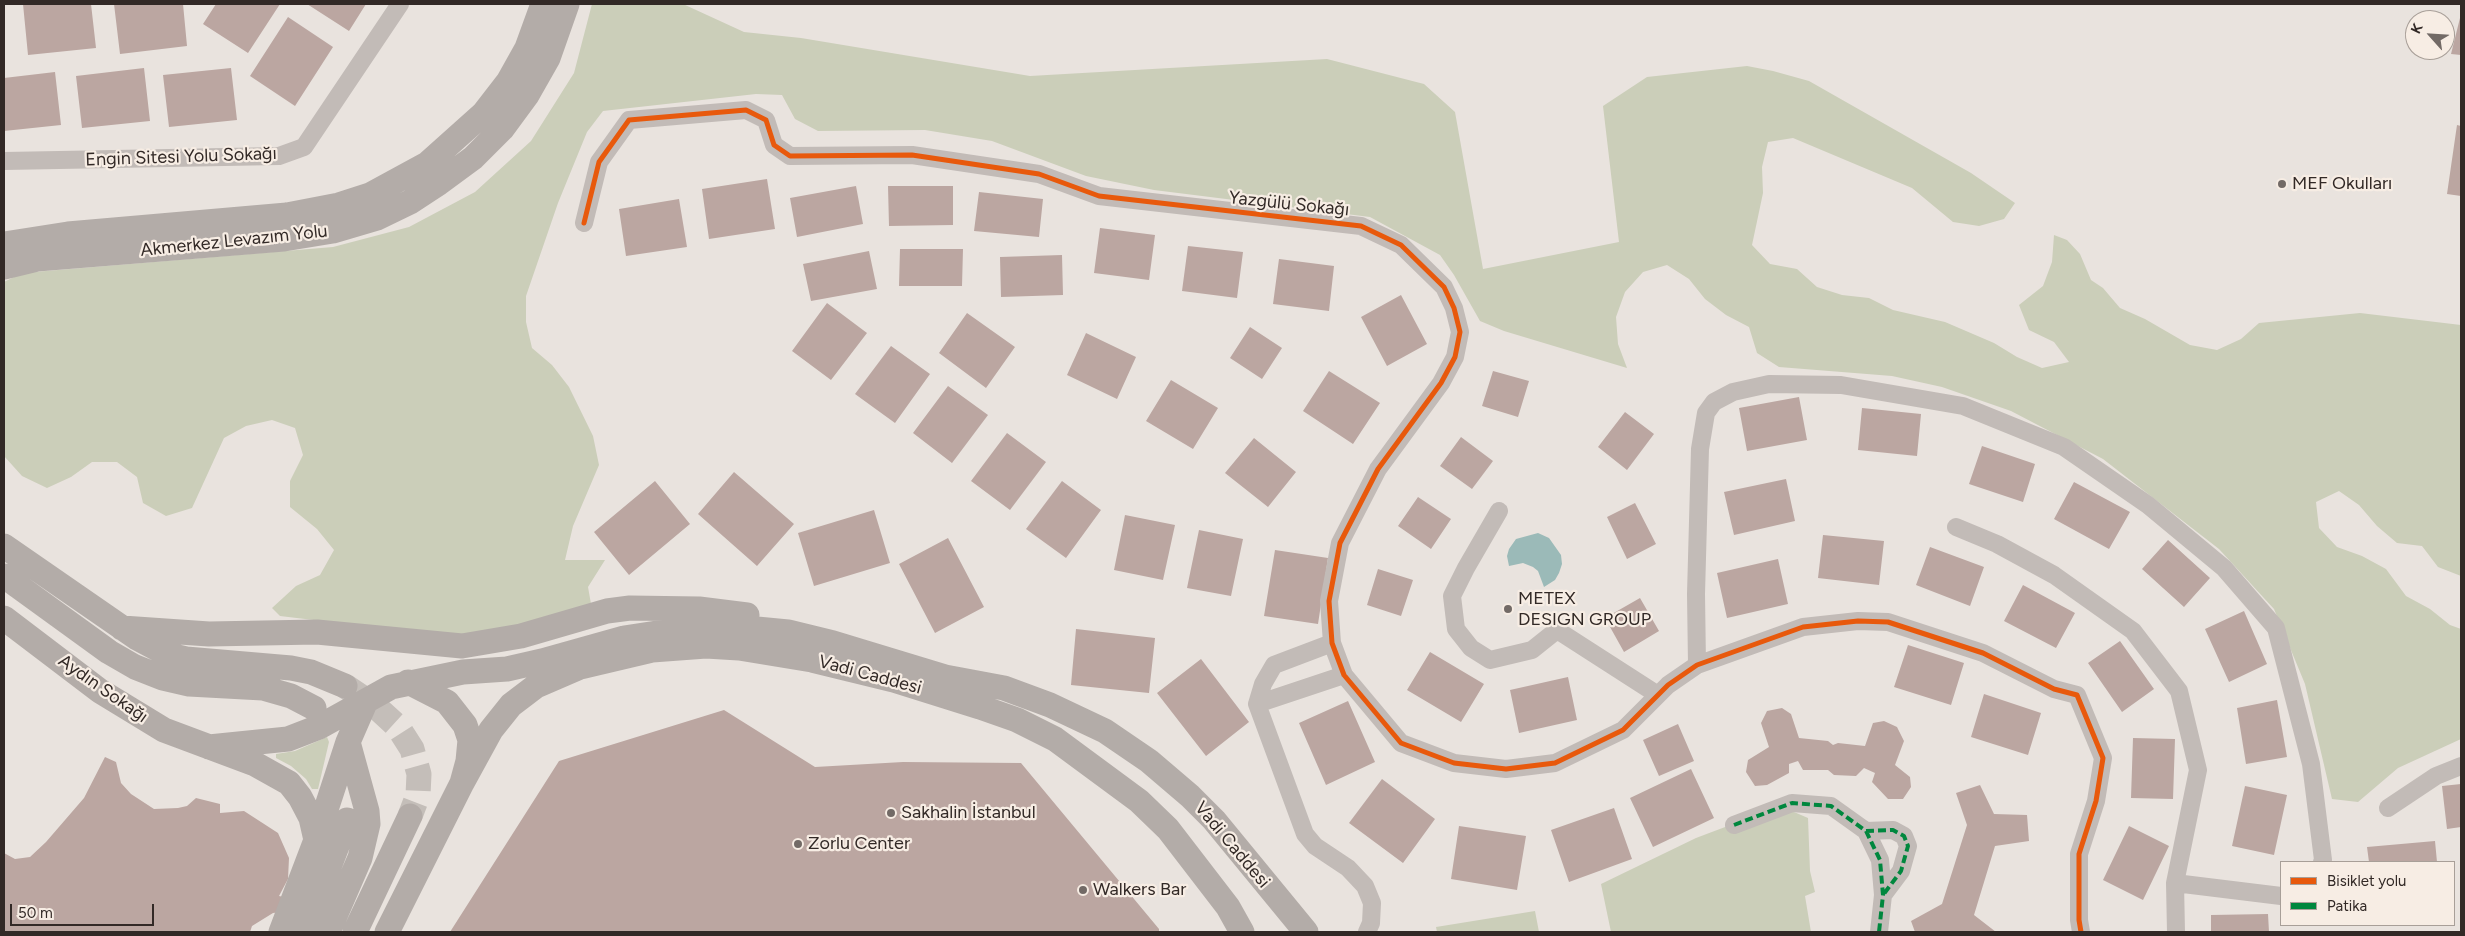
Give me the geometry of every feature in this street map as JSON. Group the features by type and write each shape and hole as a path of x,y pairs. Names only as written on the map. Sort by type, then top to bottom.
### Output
{"main road":[{"name":"Akmerkez Levazım Yolu","path":"4,244 68,234 287,215 339,205 370,195 427,164 484,113 508,82 527,48 543,4"},
{"name":"Akmerkez Levazım Yolu","path":"4,267 37,259 284,239 333,231 377,218 410,202 439,183 472,158 502,129 527,95 548,58 566,4"},
{"path":"4,546 152,648 169,655 186,659 291,668 312,672 346,686"},
{"path":"4,576 109,652 135,668 163,678 190,684 263,688 290,696 314,708"},
{"path":"122,628 209,634 317,632 474,646 521,636 607,611 660,607 720,610 742,614 788,632"},
{"name":"Aydın Sokağı","path":"4,618 100,691 131,711 185,740 209,747 271,771 289,783 300,797 311,818 316,840"},
{"name":"Aydın Sokağı","path":"209,747 288,739 319,727 365,703 386,689 408,682 463,672 516,667 624,638 659,631 726,627 788,632"},
{"name":"Vadi Caddesi","path":"788,632 833,643 945,677 1004,688 1050,705 1105,731 1149,761 1190,796 1214,820 1306,932"},
{"name":"Vadi Caddesi","path":"462,783 491,730 511,705 536,686 580,667 652,650 706,646 739,648 804,658 894,680 980,706 1017,720 1055,739 1139,801 1168,829 1228,907 1242,932"},
{"path":"387,932 462,783 468,762 470,740 465,726 447,702 408,682"},
{"path":"281,932 316,840 348,742 365,703"},
{"path":"328,932 360,858 368,824 368,811 348,742"},
{"path":"355,932 410,816"},
{"path":"304,932 347,820"}],"street":[{"name":"Engin Sitesi Yolu Sokağı","path":"4,161 280,156 304,147 400,4"},
{"name":"Yazgülü Sokağı","path":"584,223 599,162 629,120 746,110 766,120 774,145 790,156 922,156 1039,174 1099,196 1361,226 1401,245 1444,287 1454,308 1460,332 1455,357 1441,383 1378,469 1340,543 1329,601 1332,643 1344,675 1400,743 1454,763 1506,769 1555,763 1623,730 1658,696 1697,664 1804,627 1858,621 1888,622 1983,652 2054,689 2077,695 2103,758 2096,801 2079,854 2078,920 2080,932"},
{"path":"1697,664 1696,594 1700,449 1706,413 1714,402 1733,392 1769,384 1841,384 1963,406 2064,447 2148,506 2224,568 2276,628 2310,764 2322,861"},
{"path":"1499,511 1452,596 1456,629 1471,648 1490,660 1532,650 1557,630 1658,696"},
{"path":"1956,527 1997,544 2054,575 2133,631 2179,691 2198,770 2175,883 2176,932"},
{"path":"1332,643 1274,665 1263,684 1257,704 1305,834 1315,846 1348,868 1365,886 1372,904 1371,923 1367,932"},
{"path":"1257,704 1344,675"},
{"path":"2388,808 2436,776 2461,766"},
{"path":"1734,825 1792,803 1831,806 1866,831 1880,860 1883,895 1880,932"},
{"path":"1866,831 1893,830 1904,836 1908,846 1901,871 1883,895"},
{"path":"2175,883 2280,896"}],"green space":[{"path":"592,4 683,4 744,32 801,38 1030,76 1327,59 1424,84 1455,112 1483,269 1619,242 1603,106 1647,77 1747,66 1809,81 1971,173 2015,203 2004,219 1979,226 1953,222 1912,188 1793,138 1768,142 1762,167 1763,193 1752,245 1770,264 1797,269 1817,287 1842,295 1869,298 1893,310 1945,322 1994,343 2017,357 2042,368 2069,362 2054,342 2029,330 2019,305 2043,286 2052,262 2054,235 2067,240 2080,254 2091,280 2103,288 2120,308 2145,319 2190,345 2217,350 2241,339 2259,323 2360,313 2461,325 2461,576 2438,567 2422,546 2397,543 2377,526 2359,505 2339,491 2316,502 2319,528 2337,547 2362,556 2386,569 2406,596 2430,609 2450,625 2461,629 2461,739 2398,768 2358,802 2332,799 2305,684 2274,609 2219,549 2103,459 2011,411 1942,387 1892,376 1779,367 1757,353 1749,327 1726,315 1705,299 1689,279 1667,265 1643,272 1625,292 1616,317 1618,344 1627,368 1504,331 1480,321 1454,275 1440,255 1370,217 1154,190 1086,176 992,141 925,130 818,131 795,119 782,95 756,94 603,111 587,132 558,203 526,296 526,322 532,348 552,365 569,387 593,436 599,465 573,526 565,560 605,560 588,587 591,604 472,639 280,616 272,608 296,586 320,575 334,550 317,529 290,507 290,481 303,455 295,428 272,420 246,426 224,438 192,508 166,516 143,503 137,477 117,462 92,462 71,477 47,488 22,476 4,456 4,282 22,273 333,247 409,227 475,192 531,141 574,73"},
{"path":"327,737 329,742 318,789 312,789 306,779 291,766 276,758 276,754 295,751"},
{"path":"1787,809 1808,818 1810,871 1815,892 1805,896 1811,932 1611,932 1601,884 1696,838 1741,821"},
{"path":"1535,911 1539,932 1437,932 1436,927"}],"water":[{"path":"1538,533 1549,538 1561,555 1562,564 1555,580 1544,587 1538,571 1523,563 1509,566 1507,556 1509,549 1516,539"}],"building":[{"path":"23,4 91,4 96,48 28,55"},
{"path":"114,4 183,4 187,46 120,54"},
{"path":"216,4 280,4 248,53 203,24"},
{"path":"307,4 366,4 349,31"},
{"path":"2461,14 2461,55 2455,54 2455,38"},
{"path":"288,17 333,47 295,106 250,76"},
{"path":"144,68 150,121 82,128 76,76"},
{"path":"231,68 237,120 169,127 163,75"},
{"path":"55,72 61,125 4,131 4,78"},
{"path":"2457,125 2461,126 2461,196 2447,194"},
{"path":"767,179 775,229 709,239 702,189"},
{"path":"856,186 863,224 797,237 790,198"},
{"path":"888,186 953,186 953,225 889,226"},
{"path":"979,192 1043,199 1039,237 974,231"},
{"path":"679,199 687,247 626,256 619,209"},
{"path":"1100,228 1155,235 1149,280 1094,273"},
{"path":"1188,246 1243,252 1237,298 1182,291"},
{"path":"900,249 963,249 962,286 899,286"},
{"path":"869,251 877,289 811,301 803,264"},
{"path":"1062,255 1063,295 1001,297 1000,257"},
{"path":"1279,259 1334,266 1329,311 1273,304"},
{"path":"1401,295 1427,344 1387,366 1361,317"},
{"path":"827,303 867,333 831,380 792,351"},
{"path":"967,313 1015,347 986,388 939,353"},
{"path":"1250,327 1282,348 1262,379 1230,358"},
{"path":"1086,333 1136,357 1117,399 1067,375"},
{"path":"891,346 930,374 895,423 855,394"},
{"path":"1329,371 1380,403 1353,444 1303,411"},
{"path":"1493,371 1529,381 1518,417 1482,406"},
{"path":"1171,380 1218,408 1193,449 1146,421"},
{"path":"948,386 988,415 952,463 913,433"},
{"path":"1799,397 1807,440 1747,451 1739,408"},
{"path":"1862,408 1921,414 1917,456 1858,450"},
{"path":"1625,412 1654,434 1627,470 1598,447"},
{"path":"1007,433 1046,462 1010,510 971,481"},
{"path":"1461,437 1493,461 1472,489 1440,466"},
{"path":"1254,438 1296,472 1268,507 1225,473"},
{"path":"1982,446 2035,464 2023,502 1969,484"},
{"path":"734,472 794,524 757,566 698,514"},
{"path":"1786,479 1795,521 1734,535 1724,492"},
{"path":"655,481 690,524 629,575 594,532"},
{"path":"1062,481 1101,510 1066,558 1026,529"},
{"path":"2074,482 2130,512 2109,549 2054,519"},
{"path":"1418,497 1451,519 1431,549 1398,526"},
{"path":"1635,503 1656,544 1627,559 1607,517"},
{"path":"874,510 890,563 814,586 798,533"},
{"path":"1125,515 1175,525 1163,580 1114,570"},
{"path":"1199,530 1243,539 1231,596 1187,588"},
{"path":"1823,535 1884,541 1879,585 1818,578"},
{"path":"948,538 984,607 935,633 899,564"},
{"path":"2168,540 2210,578 2184,607 2142,569"},
{"path":"1930,547 1984,567 1970,606 1916,585"},
{"path":"1275,550 1328,558 1318,624 1264,616"},
{"path":"1778,559 1788,604 1727,618 1717,573"},
{"path":"1378,569 1413,580 1401,616 1367,605"},
{"path":"2023,585 2075,613 2056,648 2004,621"},
{"path":"1640,598 1659,631 1624,652 1605,618"},
{"path":"2244,611 2267,664 2229,682 2205,629"},
{"path":"1076,629 1155,638 1149,693 1071,685"},
{"path":"2120,641 2154,689 2122,712 2088,663"},
{"path":"1908,645 1964,663 1951,705 1894,687"},
{"path":"1430,652 1484,684 1461,722 1407,690"},
{"path":"1201,659 1249,722 1206,756 1157,693"},
{"path":"1568,677 1577,720 1519,733 1510,690"},
{"path":"1984,694 2041,713 2028,755 1971,737"},
{"path":"2277,700 2287,757 2246,764 2237,708"},
{"path":"1348,701 1375,762 1326,785 1299,723"},
{"path":"1782,708 1791,714 1799,738 1828,741 1833,745 1838,743 1865,746 1873,723 1884,721 1897,727 1904,741 1895,765 1910,777 1911,787 1903,799 1888,799 1872,782 1875,773 1864,768 1856,776 1834,775 1828,770 1803,770 1798,761 1789,764 1789,773 1767,785 1755,786 1746,772 1748,760 1769,747 1761,723 1767,711"},
{"name":"Zorlu Center","path":"724,710 815,767 903,762 1021,763 1159,929 1159,932 450,932 559,761"},
{"path":"1678,724 1694,761 1659,776 1643,740"},
{"path":"2133,738 2175,739 2173,799 2131,798"},
{"path":"105,757 116,762 121,783 131,794 154,809 187,806 196,798 220,804 220,813 244,811 278,833 289,858 288,879 279,896 288,898 281,912 273,913 252,926 250,932 4,932 4,853 15,859 30,857 46,842 84,798"},
{"path":"1691,769 1714,818 1653,847 1630,798"},
{"path":"1382,779 1435,819 1403,863 1349,823"},
{"path":"2461,784 2461,827 2447,829 2442,786"},
{"path":"1980,785 1994,814 2027,815 2029,841 1995,846 1974,915 1996,932 1915,932 1911,921 1942,904 1967,825 1956,793"},
{"path":"2245,786 2287,795 2274,855 2232,846"},
{"path":"1614,808 1632,859 1569,882 1551,830"},
{"path":"1459,826 1526,836 1517,890 1451,879"},
{"path":"2129,826 2169,846 2143,900 2103,880"},
{"path":"2435,841 2437,861 2369,861 2367,847"},
{"path":"2268,914 2269,932 2211,932 2211,915"}],"tunnel":[{"path":"345,686 375,706 398,727 412,749 419,774 418,795 410,816"}],"marked path":[{"path":"1734,825 1792,803 1831,806 1866,831 1880,860 1883,895 1879,932"},
{"path":"1866,831 1893,830 1904,836 1908,846 1901,871 1883,895"}],"cycle path":[{"path":"584,223 599,162 629,120 746,110 766,120 774,145 790,156 912,155 1039,174 1099,196 1361,226 1401,245 1444,287 1454,308 1460,332 1455,357 1441,383 1378,469 1340,543 1329,601 1332,643 1344,675 1401,743 1454,763 1506,769 1555,763 1623,730 1668,685 1697,665 1803,627 1858,621 1888,622 1983,653 2054,689 2077,695 2103,758 2096,801 2079,854 2079,920 2081,932"}],"place":[{"name":"MEF Okulları","path":"2282,184"},
{"name":"METEX DESIGN GROUP","path":"1508,609"},
{"name":"Sakhalin İstanbul","path":"891,813"},
{"name":"Zorlu Center","path":"798,844"},
{"name":"Walkers Bar","path":"1083,890"}]}
